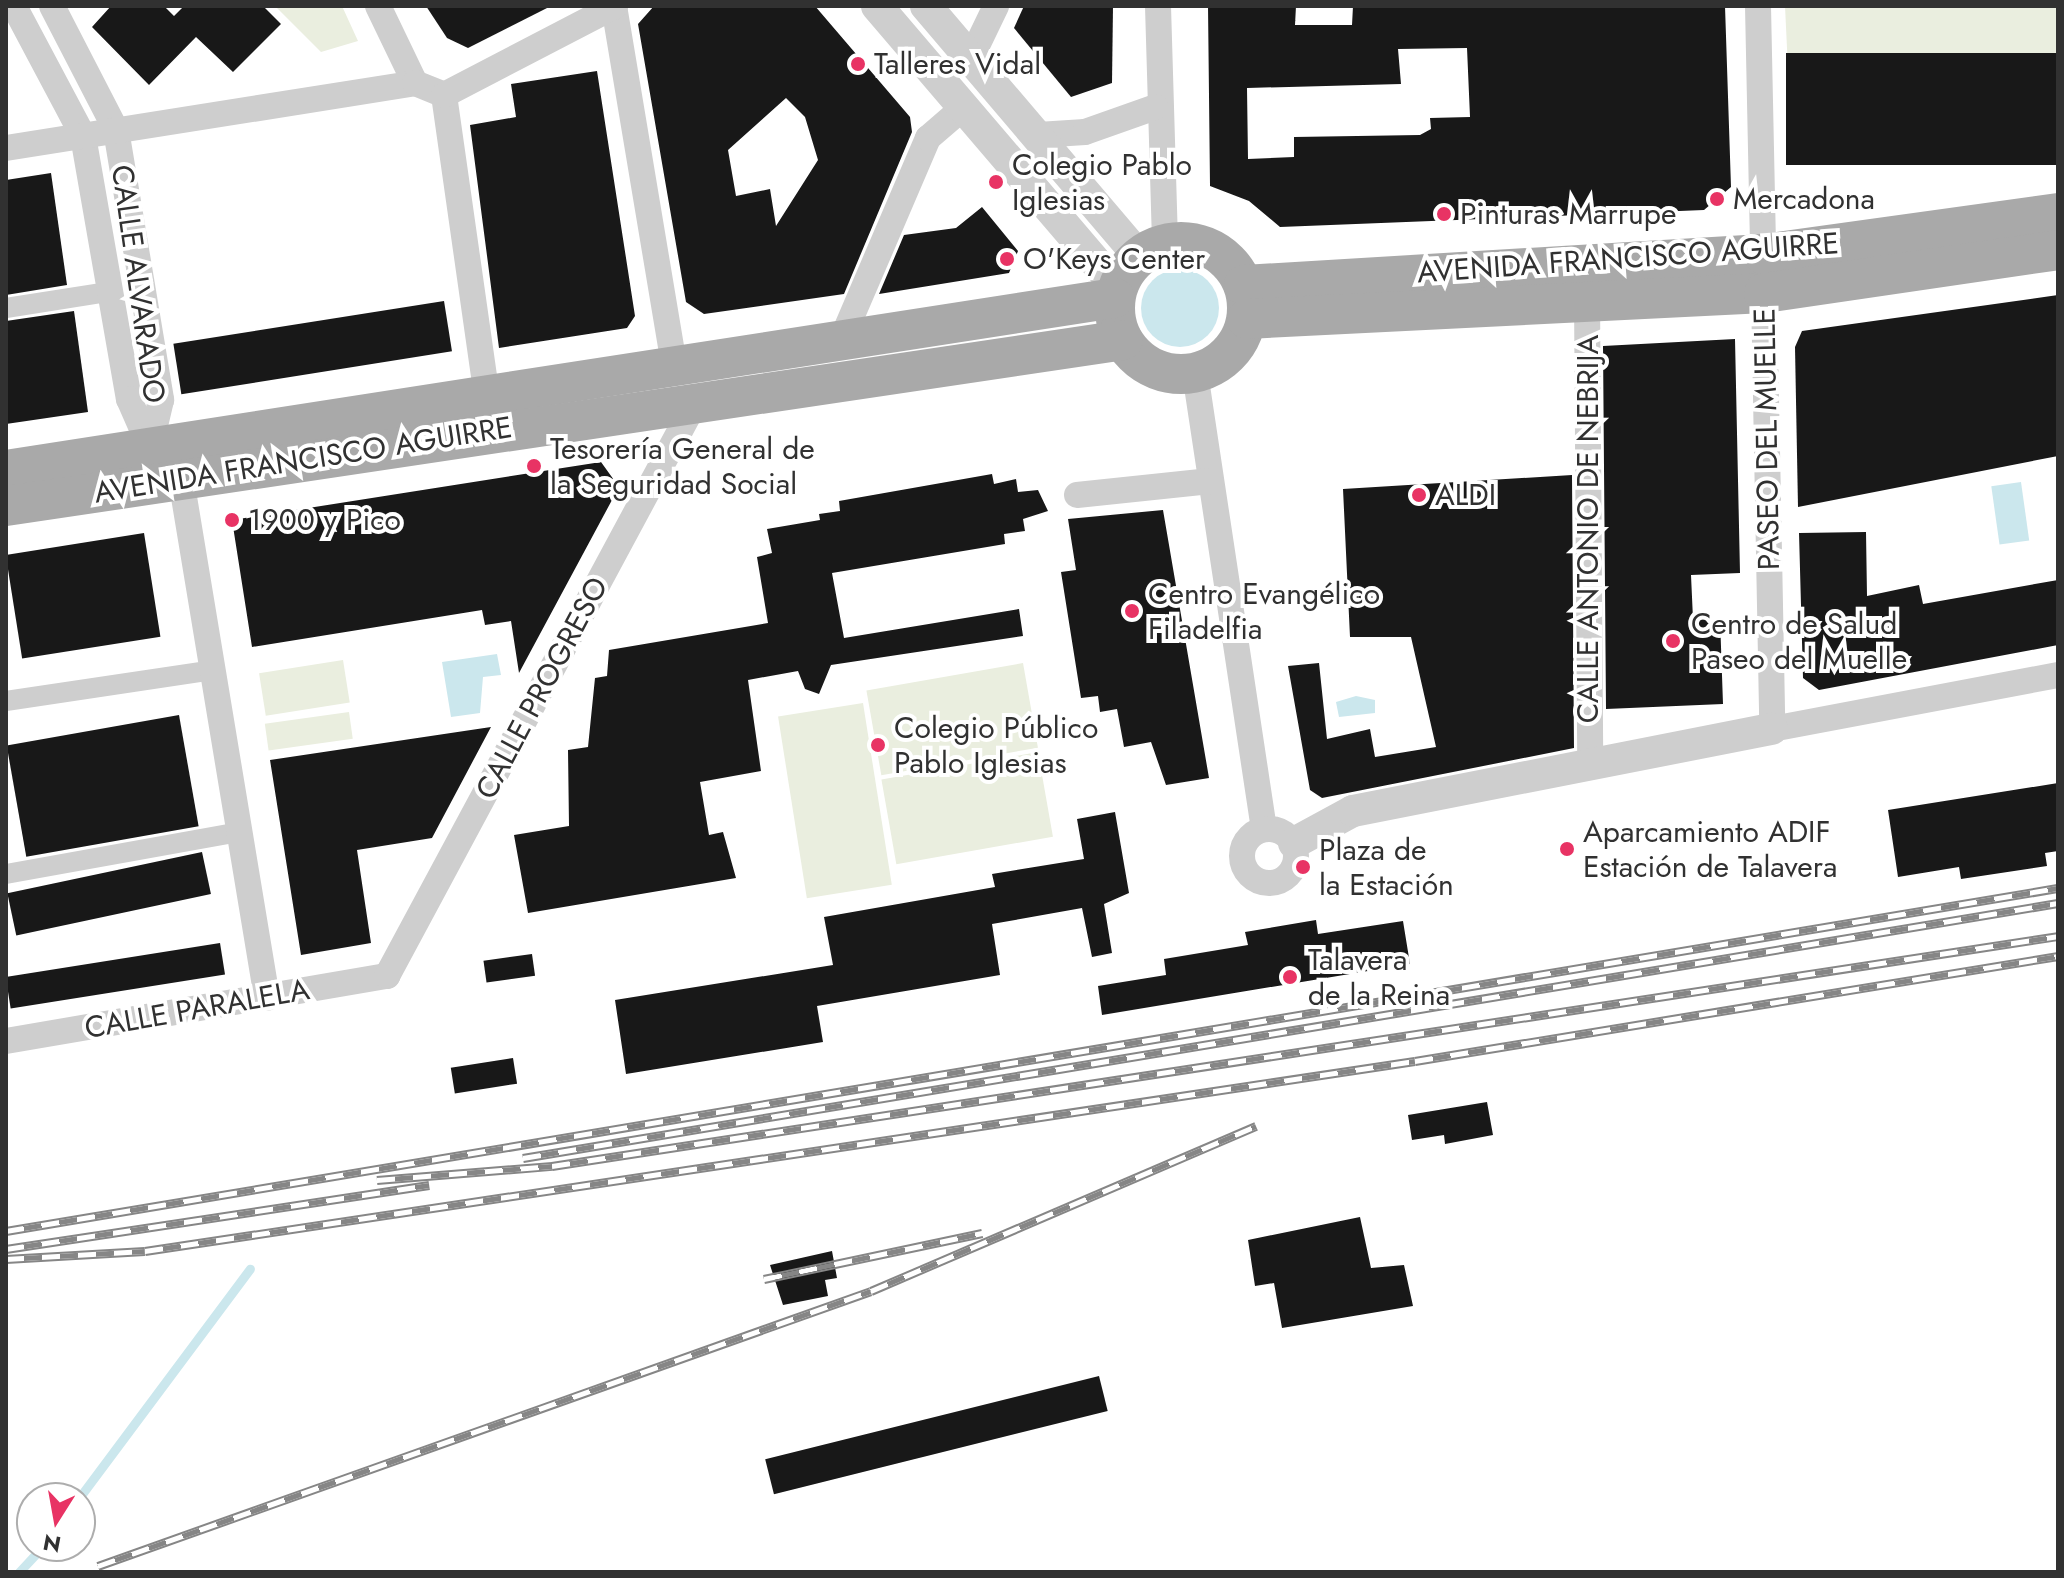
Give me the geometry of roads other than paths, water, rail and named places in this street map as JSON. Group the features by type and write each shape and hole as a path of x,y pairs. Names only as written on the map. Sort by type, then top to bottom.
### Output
{"main road":[{"name":"AVENIDA FRANCISCO AGUIRRE","path":"1246,302 1763,254 2058,213"},
{"name":"AVENIDA FRANCISCO AGUIRRE","path":"6,470 841,341 1213,249 1246,302"},
{"name":"AVENIDA FRANCISCO AGUIRRE","path":"1246,302 1764,293 2058,250"},
{"path":"1134,271 1123,340 1154,368 1195,373 1229,354 1246,302"},
{"name":"AVENIDA FRANCISCO AGUIRRE","path":"6,506 696,401 1123,340"}],"street":[{"name":"CALLE ALVARADO","path":"14,6 83,136 107,292 129,399 150,447"},
{"name":"CALLE ALVARADO","path":"52,6 116,130 161,400 150,447"},
{"path":"378,6 415,83"},
{"path":"444,95 614,6 674,365"},
{"path":"877,6 964,107 1134,271"},
{"path":"926,6 1038,135 1134,271"},
{"path":"971,58 996,6"},
{"path":"1134,271 1156,107 1158,6"},
{"path":"1758,6 1763,254"},
{"path":"6,148 415,83 444,95"},
{"path":"444,95 487,396"},
{"path":"841,341 928,138 964,107"},
{"path":"1038,135 1085,132 1156,107"},
{"path":"6,308 107,292"},
{"name":"PASEO DEL MUELLE","path":"1764,293 1772,729"},
{"name":"CALLE ANTONIO DE NEBRIJA","path":"1587,296 1590,762"},
{"path":"1195,373 1264,829"},
{"name":"CALLE PROGRESO","path":"387,976 696,401"},
{"path":"181,479 267,998"},
{"path":"1077,495 1210,481"},
{"path":"6,701 213,670"},
{"path":"1294,843 1353,811 1590,762 2058,675"},
{"path":"1264,829 1244,846 1243,863 1254,878 1271,883 1287,876 1296,861 1294,843"},
{"path":"1264,829 1294,843"},
{"path":"6,874 239,832"},
{"name":"CALLE PARALELA","path":"6,1041 387,976"}],"water":[{"path":"1180,269 1195,272 1208,280 1216,293 1219,308 1216,323 1208,336 1195,344 1180,347 1165,344 1152,336 1144,323 1141,308 1144,293 1152,280 1165,272"},
{"path":"2021,482 2029,540 2000,545 1991,486"},
{"path":"497,654 501,675 483,677 480,713 451,717 442,662"},
{"path":"1356,696 1375,700 1375,713 1339,717 1336,702"}],"waterway":[{"path":"91,1482 250,1269"},
{"path":"19,1572 28,1562"}],"railway":[{"path":"6,1231 2058,888"},
{"path":"523,1158 2058,903"},
{"path":"377,1180 552,1166 2058,936"},
{"path":"6,1259 145,1251 1415,1061 2058,956"},
{"path":"98,1566 871,1291 1256,1126"},
{"path":"6,1249 429,1185"},
{"path":"764,1279 982,1233"}],"place":[{"name":"Talleres Vidal","path":"858,64"},
{"name":"Colegio Pablo Iglesias","path":"996,182"},
{"name":"Mercadona","path":"1717,199"},
{"name":"Pinturas Marrupe","path":"1444,214"},
{"name":"O'Keys Center","path":"1007,259"},
{"name":"Tesorería General de la Seguridad Social","path":"534,466"},
{"name":"ALDI","path":"1419,495"},
{"name":"1900 y Pico","path":"232,520"},
{"name":"Centro Evangélico Filadelfia","path":"1132,611"},
{"name":"Centro de Salud Paseo del Muelle","path":"1673,641"},
{"name":"Colegio Público Pablo Iglesias","path":"878,745"},
{"name":"Aparcamiento ADIF Estación de Talavera","path":"1567,849"},
{"name":"Plaza de la Estación","path":"1303,867"},
{"name":"Talavera de la Reina","path":"1290,977"}]}
